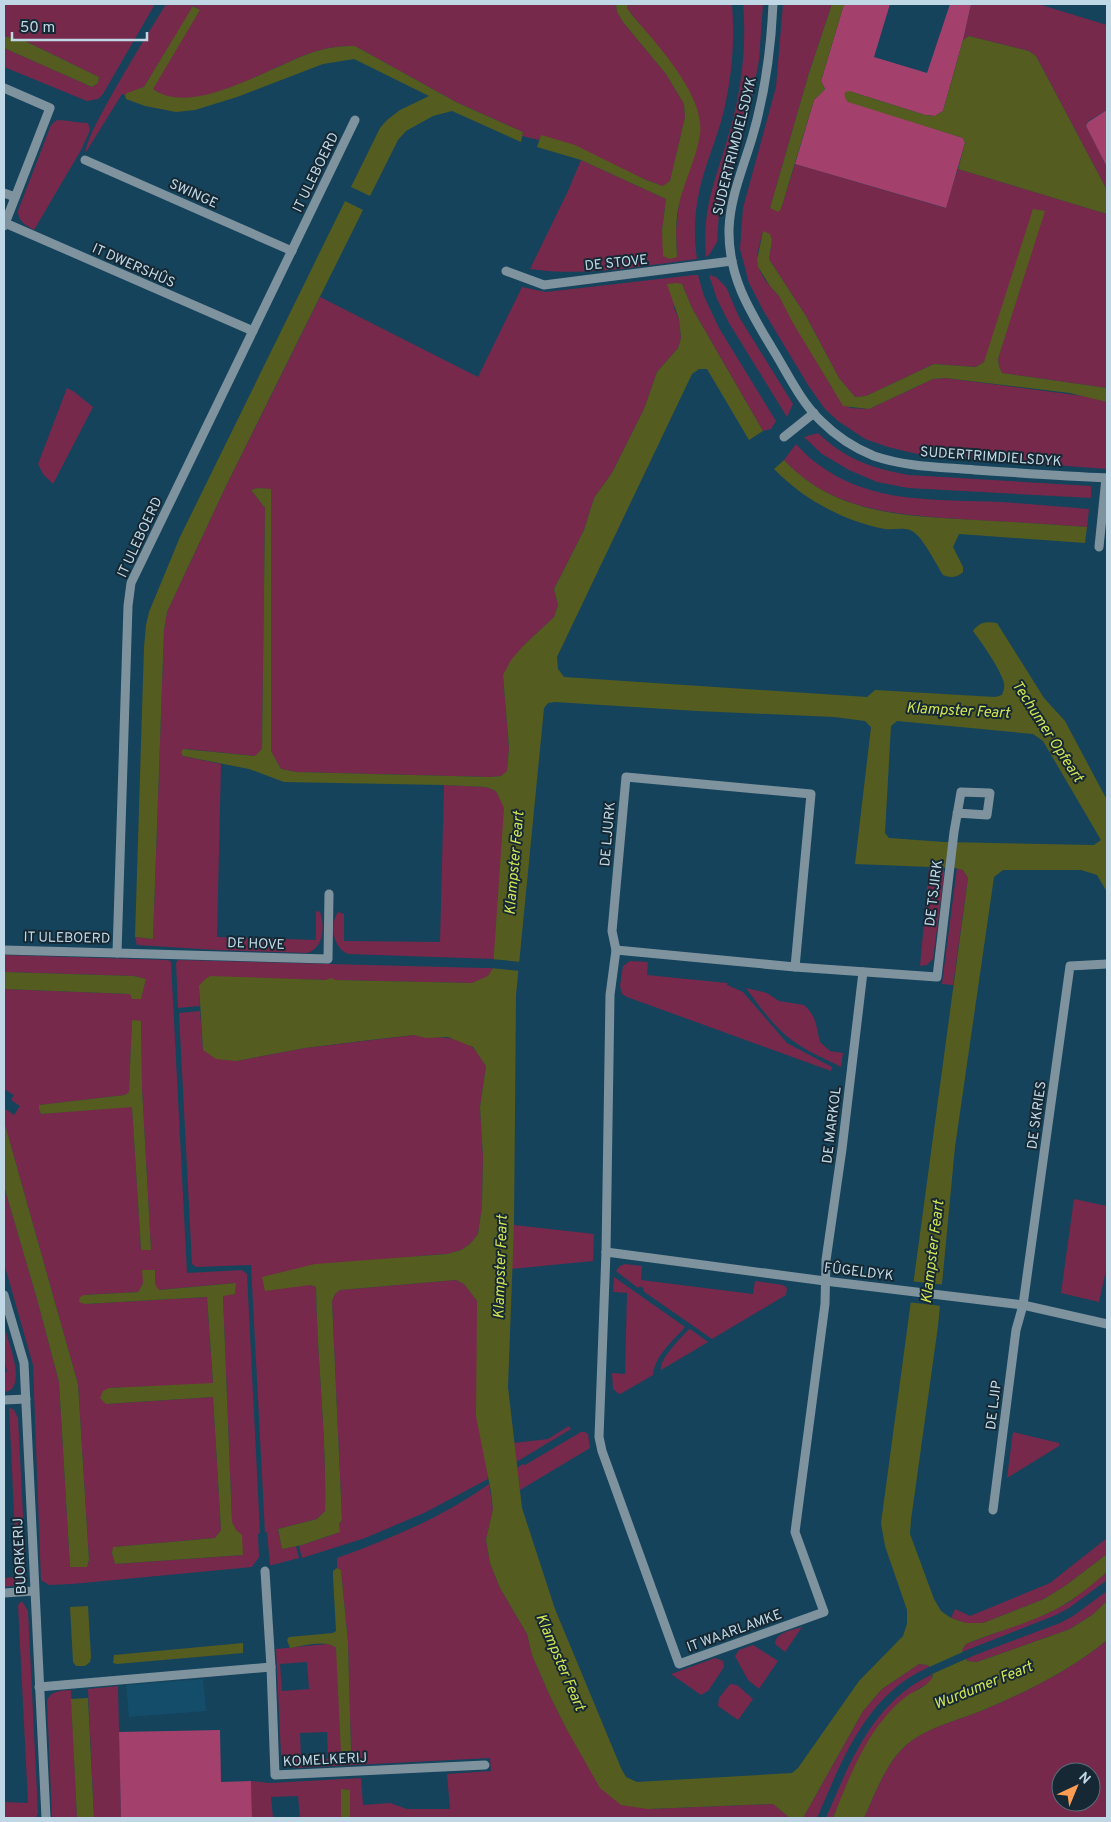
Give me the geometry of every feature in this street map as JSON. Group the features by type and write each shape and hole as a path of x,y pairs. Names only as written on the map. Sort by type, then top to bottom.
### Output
{"street":[{"name":"SUDERTRIMDIELSDYK","path":"773,4 772,41 763,92 731,206 729,230 732,261 738,287 752,316 799,392 814,413 835,433 851,444 893,462 931,467 1107,478"},
{"path":"4,88 50,108 4,225"},
{"name":"IT ULEBOERD","path":"4,950 117,953 129,592 136,572 355,120"},
{"name":"SWINGE","path":"85,160 292,251"},
{"path":"4,193 15,197"},
{"name":"IT DWERSHÛS","path":"4,225 253,331"},
{"name":"DE STOVE","path":"506,270 544,284 732,261"},
{"path":"784,437 814,413"},
{"path":"1099,547 1107,478"},
{"name":"DE LJURK","path":"606,1252 610,995 616,950 612,931 626,778 811,794 795,967"},
{"name":"DE TSJIRK","path":"863,972 937,977 957,813"},
{"name":"DE HOVE","path":"117,953 328,959 329,894"},
{"path":"616,950 863,972"},
{"name":"DE SKRIES","path":"1023,1305 1070,966 1107,964"},
{"name":"DE MARKOL","path":"825,1281 826,1260 842,1149 863,972"},
{"name":"IT WAARLAMKE","path":"606,1252 600,1437 602,1451 679,1664 824,1612 795,1532 825,1304 825,1281"},
{"name":"FÛGELDYK","path":"606,1252 1023,1305 1107,1324"},
{"name":"BUORKERIJ","path":"4,1295 24,1363 46,1818"},
{"name":"DE LJIP","path":"993,1510 1016,1330 1023,1305"},
{"path":"4,1400 26,1399"},
{"name":"KOMELKERIJ","path":"266,1571 275,1775 485,1765"},
{"path":"4,1593 34,1591"},
{"path":"39,1687 271,1667"}],"shaded area":[{"path":"4,4 155,4 103,94 98,99 87,101 4,67 4,48 92,87 98,83 99,77 25,41 4,36"},
{"path":"166,4 616,4 617,12 623,22 666,74 684,104 685,117 670,182 663,186 541,136 539,140 522,136 523,132 456,102 355,46 317,51 242,83 203,96 184,98 164,95 152,89 200,10 194,6 144,87 125,95 122,94 86,152 88,142 107,104"},
{"path":"627,4 732,4 733,44 729,84 721,121 703,176 698,198 695,228 697,259 593,271 572,272 530,269 581,160 666,199 662,231 677,257 676,231 679,202 700,134 694,101 674,67 632,15 627,8"},
{"path":"743,4 763,4 759,60 752,97 724,190 719,212 717,242 706,257 705,240 708,209 714,182 733,121 740,88 744,37"},
{"path":"783,4 832,4 809,73 770,208 781,209 795,164 945,208 958,169 1107,214 1107,388 1002,373 999,366 998,359 1044,211 984,362 976,367 934,364 866,396 855,397 839,378 806,316 769,259 772,240 763,232 758,252 761,273 779,296 832,388 850,408 869,409 933,379 945,378 1091,397 1107,402 1107,469 944,457 917,454 888,447 865,439 838,421 825,409 808,385 749,283 740,249 743,208 776,87"},
{"path":"844,4 890,4 874,57 927,73 950,4 971,4 943,111 935,116 925,115 849,91 926,126 963,138 965,143 946,208 795,164 814,100 825,89 821,81"},
{"path":"971,4 1038,4 1107,25 1107,110 1088,121 1086,126 1107,167 1107,190 1036,56 1029,51 969,36 963,40"},
{"path":"1107,110 1107,167 1086,126 1088,122"},
{"path":"57,120 88,123 90,130 81,150 34,230 21,221 18,211 51,125"},
{"path":"698,275 704,296 719,328 776,421 771,429 763,431 692,308 682,284 674,308 679,319 681,338 678,348 657,372 644,409 612,473 594,498 584,530 554,589 558,605 554,617 524,645 503,675 509,749 507,771 501,776 297,772 281,769 271,751 271,490 259,488 251,490 265,508 262,749 256,756 186,749 181,753 183,756 221,764 217,937 316,940 316,911 320,912 322,918 322,936 317,946 307,953 137,945 135,937 153,939 164,630 167,612 226,486 320,297 478,377 522,287 546,292"},
{"path":"709,275 716,277 726,287 739,317 793,404 787,417 729,323 717,299"},
{"path":"67,388 93,407 53,484 43,474 38,464"},
{"path":"818,433 849,456 883,470 909,475 1091,486 1091,498 908,488 877,482 849,470 822,454 804,437"},
{"path":"796,444 812,460 836,476 858,486 881,493 928,499 1001,502 1089,509 1087,527 921,516 871,508 825,491 804,478 784,460"},
{"path":"444,785 486,787 496,791 505,808 494,959 348,954 339,946 334,936 334,923 338,912 344,914 344,941 440,942"},
{"path":"929,867 944,867 944,876 933,959 927,965 920,966"},
{"path":"957,868 963,870 968,878 953,985 942,984"},
{"path":"4,955 168,960 171,962 187,1273 242,1270 247,1274 260,1533 258,1534 259,1557 252,1567 72,1584 49,1585 41,1580 33,1365 4,1263 4,1186 59,1382 70,1567 88,1564 89,1560 78,1384 4,1121 4,1108 14,1115 20,1106 11,1100 14,1095 4,1089 4,989 131,994 133,997 141,998 146,979 134,976 4,972","holes":["132,1021 141,1021 142,1088 151,1250 141,1250 132,1106 41,1114 39,1109 40,1105 125,1095 129,1092","143,1270 158,1290 236,1283 235,1294 223,1295 232,1522 243,1555 115,1564 112,1553 114,1547 215,1538 221,1530 213,1397 106,1404 109,1388 213,1384 207,1297 85,1304 84,1295 138,1292 143,1283"]},
{"path":"178,960 493,968 488,976 472,983 278,979 199,986 200,1006 178,1008 176,963"},
{"path":"630,961 648,962 647,975 727,983 727,985 743,992 787,1043 832,1067 831,1071 627,997 622,994 620,986 623,966"},
{"path":"746,988 767,993 779,1001 804,1005 814,1018 820,1042 830,1051 843,1053 841,1067 807,1050 789,1038 769,1018"},
{"path":"200,1011 203,1050 236,1061 305,1048 414,1035 459,1040 474,1049 486,1066 480,1107 483,1157 482,1206 478,1234 470,1244 461,1250 447,1254 419,1256 310,1285 316,1287 325,1455 325,1511 317,1519 278,1529 282,1549 296,1546 299,1558 272,1565 270,1565 267,1532 265,1533 251,1265 196,1267 192,1264 179,1013"},
{"path":"1074,1199 1107,1206 1107,1266 1099,1302 1061,1293"},
{"path":"514,1225 594,1234 593,1261 511,1269"},
{"path":"625,1264 642,1266 641,1280 753,1294 755,1281 783,1285 787,1288 786,1295 712,1339 643,1291 644,1289 640,1286 638,1288 616,1271"},
{"path":"614,1277 685,1327 657,1361 653,1375 619,1394 613,1389 612,1373 625,1374 627,1293 613,1292"},
{"path":"456,1280 464,1284 477,1301 478,1342 488,1479 424,1513 365,1538 302,1558 299,1546 333,1534 342,1520 332,1301 335,1294 340,1290"},
{"path":"4,1325 14,1358 16,1375 12,1389 4,1393 4,1372 7,1372 4,1357"},
{"path":"690,1329 708,1342 661,1370 663,1360"},
{"path":"9,1407 14,1410 18,1418 26,1573 21,1582 4,1587 4,1578 17,1577"},
{"path":"569,1426 571,1429 516,1462 514,1443 548,1439"},
{"path":"581,1432 588,1434 590,1448 520,1490 517,1468"},
{"path":"1013,1432 1059,1443 1059,1446 1007,1478"},
{"path":"489,1484 493,1509 486,1540 490,1563 500,1588 527,1634 532,1655 566,1728 648,1809 773,1804 790,1818 350,1818 350,1790 341,1789 341,1818 300,1818 298,1796 271,1797 273,1818 252,1818 251,1781 270,1783 361,1778 363,1805 390,1803 407,1809 450,1809 447,1774 491,1771 490,1758 295,1768 286,1763 281,1754 276,1649 326,1644 333,1645 336,1648 351,1751 348,1642 341,1570 337,1568 337,1558 416,1526","holes":["307,1662 309,1689 282,1691 280,1664","327,1732 328,1759 301,1759 300,1733"]},
{"path":"1107,1538 1107,1554 1065,1586 1044,1599 983,1623 966,1623 951,1618 955,1609 970,1616 1050,1583"},
{"path":"1107,1572 1107,1580 1069,1608 1056,1615 962,1652 966,1644 1046,1614 1069,1602"},
{"path":"1107,1591 1107,1601 1092,1615 1070,1629 977,1662 967,1661 966,1659 1060,1623 1073,1616"},
{"path":"22,1601 28,1611 38,1813 36,1818 4,1818 4,1802 28,1803 18,1605"},
{"path":"802,1627 785,1652 775,1644 781,1635"},
{"path":"1107,1640 1107,1818 864,1818 881,1780 892,1762 905,1746 914,1739 934,1728 1019,1694 1080,1660"},
{"path":"753,1645 778,1661 759,1689 748,1680 735,1656 739,1650"},
{"path":"715,1658 723,1661 724,1667 708,1691 701,1695 671,1674"},
{"path":"919,1664 928,1665 929,1667 907,1679 889,1694 859,1730 847,1751 817,1818 803,1818 863,1711 882,1689"},
{"path":"933,1674 930,1683 918,1689 837,1808 833,1818 826,1818 855,1755 879,1717 894,1700 912,1686"},
{"path":"203,1679 206,1711 129,1717 126,1685"},
{"path":"730,1684 737,1685 753,1699 738,1720 718,1706 719,1698"},
{"path":"118,1686 121,1818 94,1818 88,1689"},
{"path":"71,1690 77,1818 52,1818 47,1700 51,1694"},
{"path":"220,1730 221,1782 251,1781 252,1818 121,1818 119,1732"}],"water":[{"path":"616,4 627,4 627,8 632,15 677,70 695,103 700,119 699,142 678,207 676,228 677,257 670,259 663,256 662,231 666,199 581,160 537,147 541,135 575,145 646,180 663,186 670,181 685,117 684,104 666,74 623,22 617,12"},
{"path":"832,4 844,4 821,81 825,89 814,100 781,209 778,212 770,208 809,73"},
{"path":"193,6 200,10 153,89 170,96 190,97 212,93 235,86 317,51 355,46 456,102 523,132 521,142 452,111 433,116 406,131 398,140 370,196 351,187 380,128 400,110 429,96 354,59 323,64 237,97 195,110 176,112 145,106 126,99 125,95 127,93 144,87"},
{"path":"4,36 25,41 99,77 98,83 92,87 4,48"},
{"path":"969,36 1029,51 1036,56 1107,190 1107,214 958,169 965,143 963,138 848,102 845,99 845,92 849,91 925,115 935,116 943,111 963,40"},
{"path":"345,201 363,210 226,486 167,612 164,630 153,939 135,937 144,647 149,612 180,537"},
{"path":"1033,209 1045,211 998,359 999,366 1002,373 1107,388 1107,402 1070,393 945,378 933,379 869,409 843,406 779,296 758,267 757,260 763,231 770,234 772,240 769,259 806,316 839,378 855,397 866,396 934,364 976,367 984,362"},
{"path":"667,284 682,284 692,308 763,431 749,440 707,369 699,369 692,374 557,657 558,669 564,677 867,697 875,690 995,697 1002,695 1004,683 991,657 973,631 983,623 997,623 1044,698 1065,721 1107,800 1107,892 1097,875 1081,870 1003,870 994,877 955,1147 938,1326 910,1534 934,1599 941,1611 951,1618 966,1623 983,1623 1044,1599 1065,1586 1107,1554 1107,1572 1085,1590 1070,1601 1046,1614 966,1644 962,1650 967,1661 977,1662 1070,1629 1092,1615 1107,1601 1107,1640 1065,1670 1035,1686 988,1708 934,1728 914,1739 905,1746 892,1762 881,1780 864,1818 833,1818 867,1742 890,1711 907,1696 931,1680 933,1676 928,1665 919,1664 882,1689 863,1711 803,1818 790,1818 773,1804 648,1809 621,1805 600,1788 549,1694 532,1655 527,1634 500,1588 490,1563 486,1540 493,1509 476,1416 477,1301 464,1284 456,1280 340,1290 335,1294 332,1301 342,1520 339,1524 340,1532 302,1545 282,1549 278,1529 317,1519 325,1511 325,1455 316,1287 310,1285 265,1291 262,1277 315,1264 447,1254 461,1250 470,1244 478,1234 482,1206 483,1157 480,1107 486,1066 473,1047 448,1037 426,1038 414,1035 305,1048 236,1061 216,1059 203,1050 199,986 210,976 472,983 488,976 493,968 504,808 496,791 486,787 444,785 284,782 249,769 183,756 181,753 183,749 255,756 262,749 265,508 251,490 258,488 271,489 271,751 281,769 297,772 501,776 507,771 509,748 503,675 511,660 524,645 554,617 558,605 554,589 584,530 594,498 612,473 644,409 657,372 678,348 681,338 679,319","holes":["548,703 834,717 865,721 871,727 855,864 955,868 963,870 968,878 881,1523 885,1546 907,1610 907,1624 903,1636 859,1681 798,1768 792,1773 637,1782 626,1777 555,1609 522,1508 508,1387 514,1225 516,995 544,708","897,721 1033,734 1043,741 1101,840 1094,845 944,842 889,838 885,833 891,726"]},
{"path":"784,460 804,478 826,492 849,502 873,509 924,517 1087,527 1085,543 959,534 953,547 963,567 963,572 956,576 946,576 943,575 929,551 912,531 885,529 869,525 825,507 798,490 774,469"},
{"path":"4,972 134,976 146,979 141,999 132,999 130,994 4,989"},
{"path":"132,1020 141,1021 142,1088 151,1250 141,1250 132,1107 41,1114 39,1109 39,1105 125,1095 129,1092"},
{"path":"4,1121 78,1384 89,1560 87,1567 70,1567 59,1382 4,1186"},
{"path":"142,1270 155,1270 155,1284 159,1290 236,1283 235,1294 223,1296 232,1522 236,1530 242,1535 243,1555 115,1564 112,1553 113,1547 215,1538 221,1530 213,1397 106,1404 100,1398 103,1391 109,1388 213,1383 207,1297 85,1304 79,1302 80,1297 84,1295 138,1292 143,1283"},
{"path":"337,1568 341,1570 348,1642 351,1752 349,1754 341,1752 336,1648 332,1645 320,1644 290,1648 287,1640 289,1637 333,1633 336,1631 333,1571"},
{"path":"88,1606 90,1662 85,1666 76,1666 73,1662 70,1607"},
{"path":"243,1643 243,1653 113,1663 114,1655"},
{"path":"88,1698 94,1818 77,1818 71,1699"},
{"path":"341,1789 350,1790 350,1818 341,1818"}],"pier":[{"path":"491,959 522,962 521,971 490,968"},
{"path":"910,1281 945,1285 942,1306 907,1302"},
{"path":"965,1651 968,1658 930,1675 927,1668"}],"water label":[{"name":"Klampster Feart","path":"958,710"},
{"name":"Techumer Opfeart","path":"1048,731"},
{"name":"Klampster Feart","path":"514,863"},
{"name":"Klampster Feart","path":"932,1252"},
{"name":"Klampster Feart","path":"500,1267"},
{"name":"Klampster Feart","path":"561,1662"},
{"name":"Wurdumer Feart","path":"983,1685"}]}
